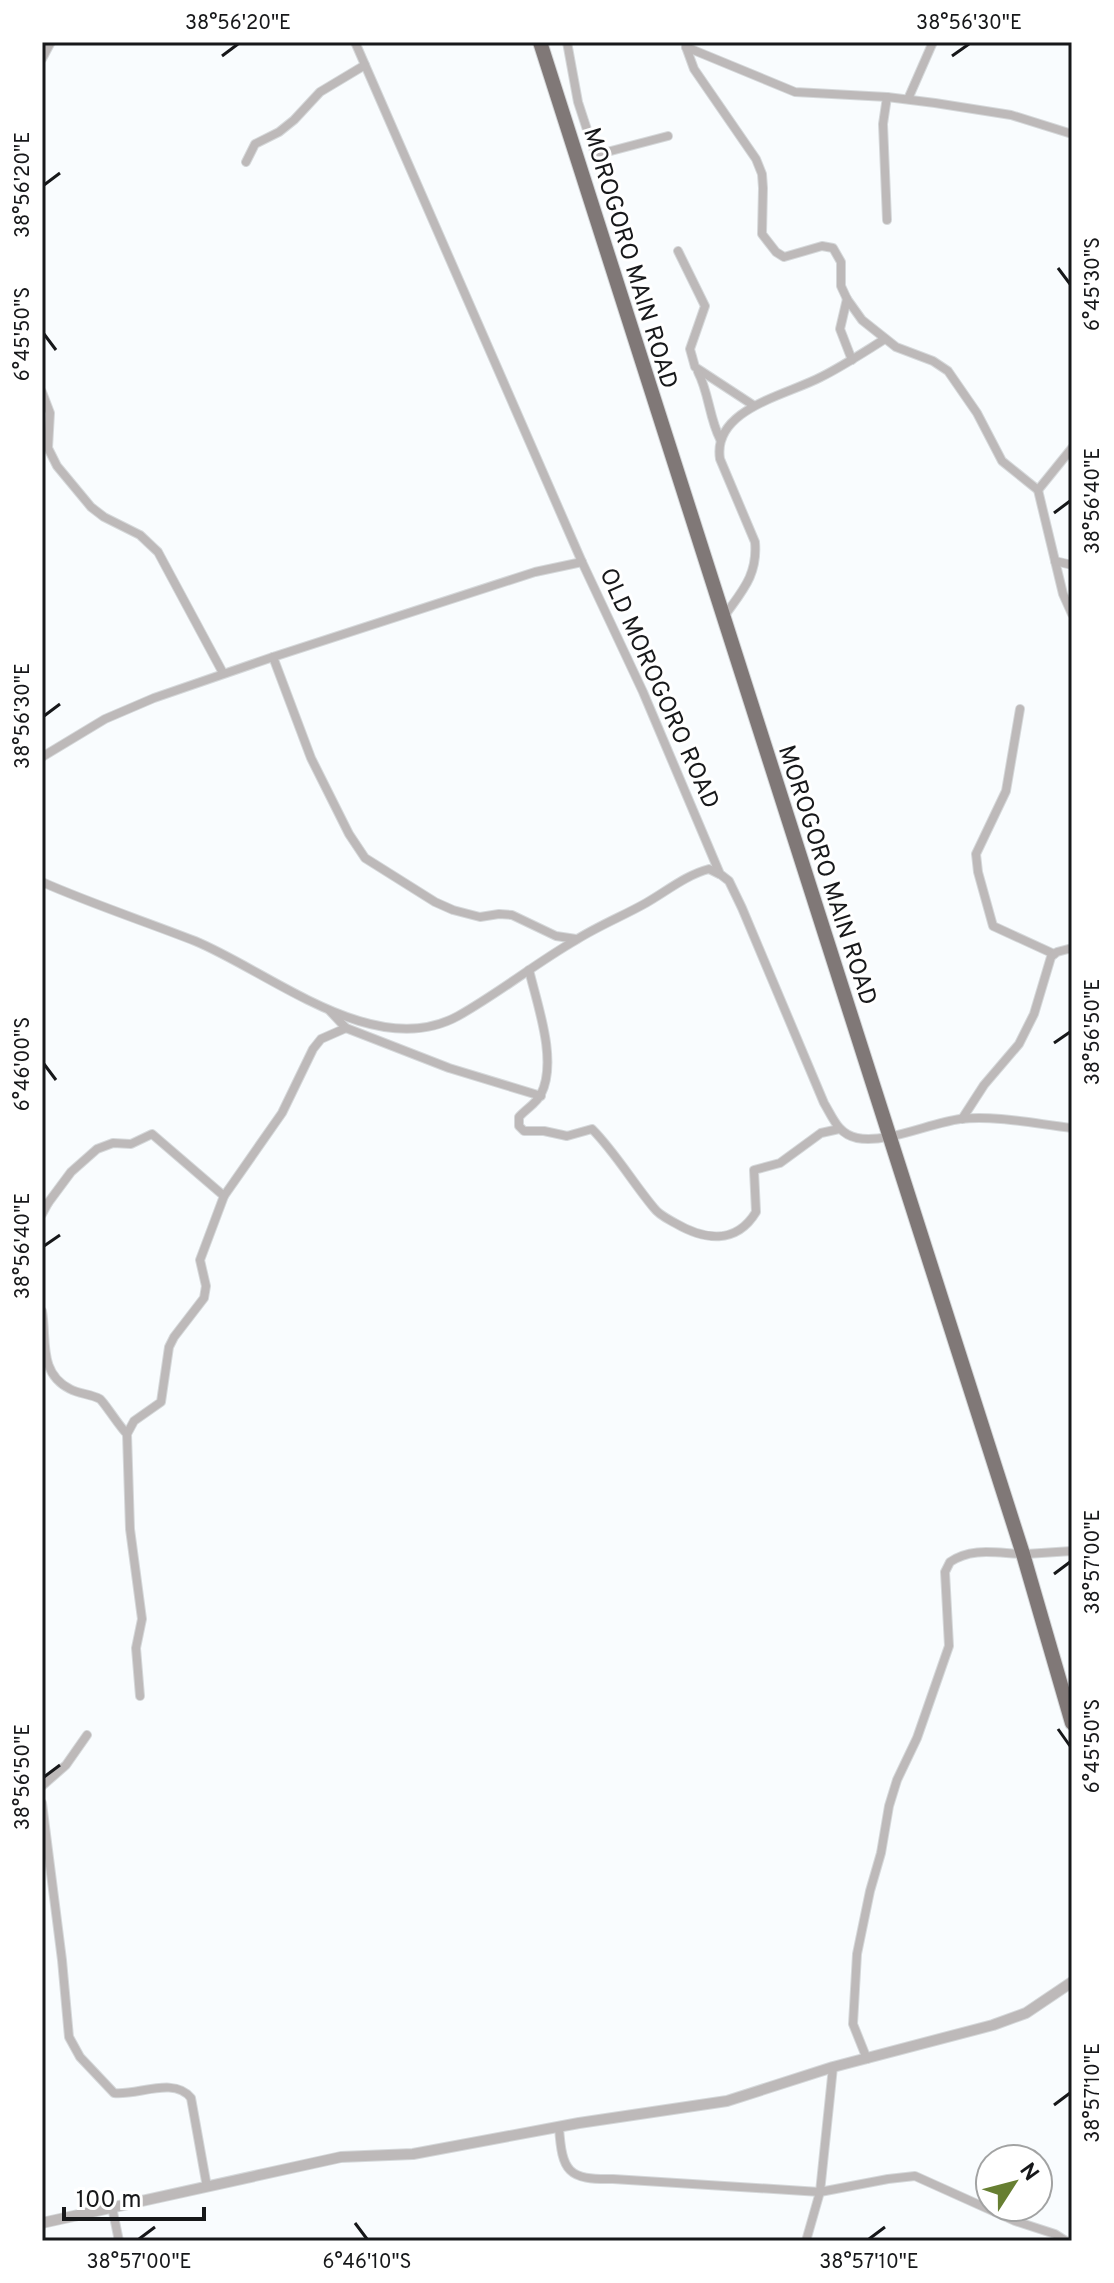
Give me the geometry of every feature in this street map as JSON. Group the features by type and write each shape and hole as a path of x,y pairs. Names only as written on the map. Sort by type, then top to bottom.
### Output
{"highway":[{"name":"MOROGORO MAIN ROAD","path":"540,42 1069,1699 1072,1723"}],"street":[{"path":"42,59 51,42"},
{"name":"OLD MOROGORO ROAD","path":"355,42 582,562 643,692 720,874 729,881 742,908 821,1095 839,1129"},
{"path":"567,42 581,111 593,148 607,152 668,136"},
{"path":"908,99 933,42"},
{"path":"686,44 795,92 908,99 1011,115 1072,134"},
{"path":"686,44 694,69 759,166 763,188 762,234 784,257 822,246 833,248 841,262 841,286 862,320 896,347 933,361 948,371 977,413 1002,461 1038,490 1063,594 1072,614"},
{"path":"246,162 255,144 287,126 320,92 365,65"},
{"path":"887,97 883,124 887,220"},
{"path":"678,251 705,306 690,349 706,387 720,439"},
{"path":"847,299 840,329 852,360"},
{"path":"722,619 754,572 757,557 755,542 720,459 720,439 735,419 753,405 800,387 885,339"},
{"path":"698,372 753,405"},
{"path":"42,392 50,413 48,448 57,466 91,507 140,535 158,552 223,673"},
{"path":"1038,490 1072,448"},
{"path":"1055,561 1072,565"},
{"path":"42,757 105,719 223,673 535,572 582,562"},
{"path":"273,657 311,758 349,834 365,858 453,910 480,917 512,915 556,936 576,939"},
{"path":"1020,709 1006,791 977,847 977,864 993,926 1054,954 1072,948"},
{"path":"42,882 207,946 294,995 329,1010 413,1029 426,1028 461,1014 576,939 645,904 691,876 709,869 720,874"},
{"path":"962,1119 984,1085 1019,1044 1034,1014 1054,954"},
{"path":"529,970 547,1056 546,1080 541,1096 519,1117 517,1124 521,1129 567,1136 592,1129 661,1214 690,1232 717,1238 741,1229 756,1212 754,1170 780,1163 821,1133 839,1129 846,1135 860,1139 888,1136 962,1119 1072,1128"},
{"path":"329,1010 346,1028 449,1068 541,1096"},
{"path":"140,1696 136,1648 142,1619 130,1529 127,1434 134,1421 161,1402 169,1347 204,1298 206,1286 200,1260 224,1196 282,1113 313,1049 321,1039 346,1028"},
{"path":"42,1214 45,1204 71,1172 97,1149 113,1143 131,1144 152,1134 224,1196"},
{"path":"42,1311 45,1358 53,1374 68,1388 104,1402 108,1412 127,1434"},
{"path":"867,2059 853,2024 857,1954 893,1794 917,1738 949,1646 945,1572 950,1562 963,1555 989,1551 1023,1554 1072,1551"},
{"path":"42,1786 66,1765 87,1735"},
{"path":"42,1803 69,2037 80,2057 114,2093 176,2088 186,2092 191,2098 207,2187"},
{"path":"42,2223 341,2157 413,2154 727,2101 833,2067 993,2025 1026,2013 1072,1982"},
{"path":"806,2241 820,2192 833,2067"},
{"path":"559,2127 562,2153 567,2165 574,2175 586,2180 820,2192 915,2176 1066,2241"},
{"path":"112,2207 119,2241"}]}
